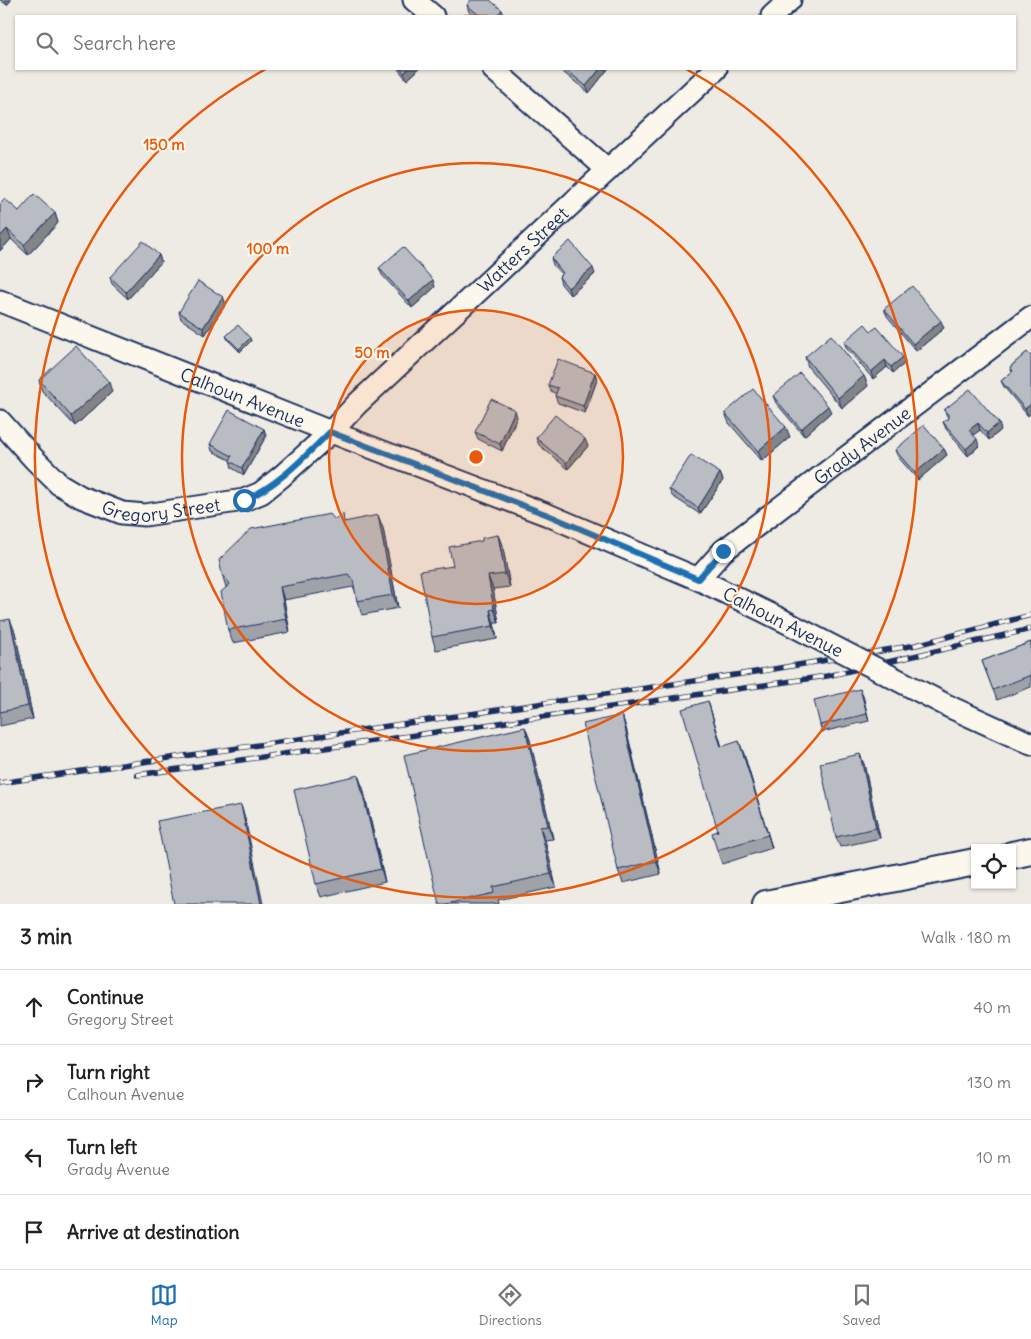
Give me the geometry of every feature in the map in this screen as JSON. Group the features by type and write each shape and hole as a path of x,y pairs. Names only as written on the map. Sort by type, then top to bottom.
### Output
{"main road":[{"path":"1016,854 1031,851"},
{"path":"766,904 971,863"}],"street":[{"path":"414,0 432,15"},
{"path":"773,15 790,0"},
{"path":"494,70 608,170"},
{"name":"Watters Street","path":"330,432 364,397 715,70"},
{"name":"Calhoun Avenue","path":"0,301 330,432 548,515 698,579 950,707 1031,744"},
{"name":"Grady Avenue","path":"698,579 723,551 1031,317"},
{"name":"Gregory Street","path":"0,421 59,484 81,497 122,513 145,515 244,500 261,493 330,432"}],"building":[{"path":"471,0 490,0 502,10 497,15 479,15 467,5"},
{"path":"566,70 599,70 586,86"},
{"path":"34,194 55,213 24,245 7,229 0,237 0,204 5,199 19,211"},
{"path":"143,241 159,255 126,292 110,277"},
{"path":"570,241 593,268 568,288 559,277 563,273 551,258"},
{"path":"403,247 433,280 409,301 379,268"},
{"path":"198,281 223,297 203,328 179,312"},
{"path":"912,286 941,321 913,344 884,309"},
{"path":"865,324 871,331 877,327 903,357 891,367 885,360 871,372 844,342"},
{"path":"238,325 250,338 239,349 226,336"},
{"path":"831,335 864,376 838,398 805,357"},
{"path":"76,346 109,382 71,416 39,380"},
{"path":"1027,352 1031,356 1031,404 1025,409 1001,381 1013,371 1010,367"},
{"path":"558,359 595,373 583,406 555,396 558,388 548,385"},
{"path":"800,373 828,406 801,429 773,396"},
{"path":"753,389 786,427 758,451 725,413"},
{"path":"970,389 999,423 987,433 978,423 969,430 977,439 966,449 943,422 950,417 944,410"},
{"path":"491,399 515,410 500,444 475,432"},
{"path":"229,410 264,429 242,468 230,461 232,456 210,444"},
{"path":"555,415 585,439 566,463 536,438"},
{"path":"924,425 944,449 915,473 895,450"},
{"path":"691,455 720,473 698,508 669,489"},
{"path":"343,513 344,522 378,515 393,595 357,601 353,580 348,574 280,587 286,619 228,630 221,592 230,584 222,574 219,560 251,529 330,514 335,520"},
{"path":"498,535 505,574 488,576 494,609 490,610 493,626 432,637 420,571 453,566 449,547 482,541 482,538"},
{"path":"10,619 28,706 0,712 0,621"},
{"path":"1031,642 1031,675 993,690 982,661"},
{"path":"860,689 867,714 820,725 814,700"},
{"path":"708,701 721,747 739,741 768,835 717,850 712,833 718,831 682,709"},
{"path":"622,715 656,861 618,870 583,724"},
{"path":"525,727 548,826 540,827 551,874 493,887 494,893 439,904 404,755"},
{"path":"860,754 876,828 836,837 820,763"},
{"path":"358,775 381,869 316,884 294,790"},
{"path":"241,805 261,904 174,904 157,821"}],"railway":[{"path":"0,783 762,671 916,645 1031,615"},
{"path":"137,775 827,676 1031,629"}],"route":[{"path":"244,500 261,493 330,432 548,515 698,579 723,551"}]}
